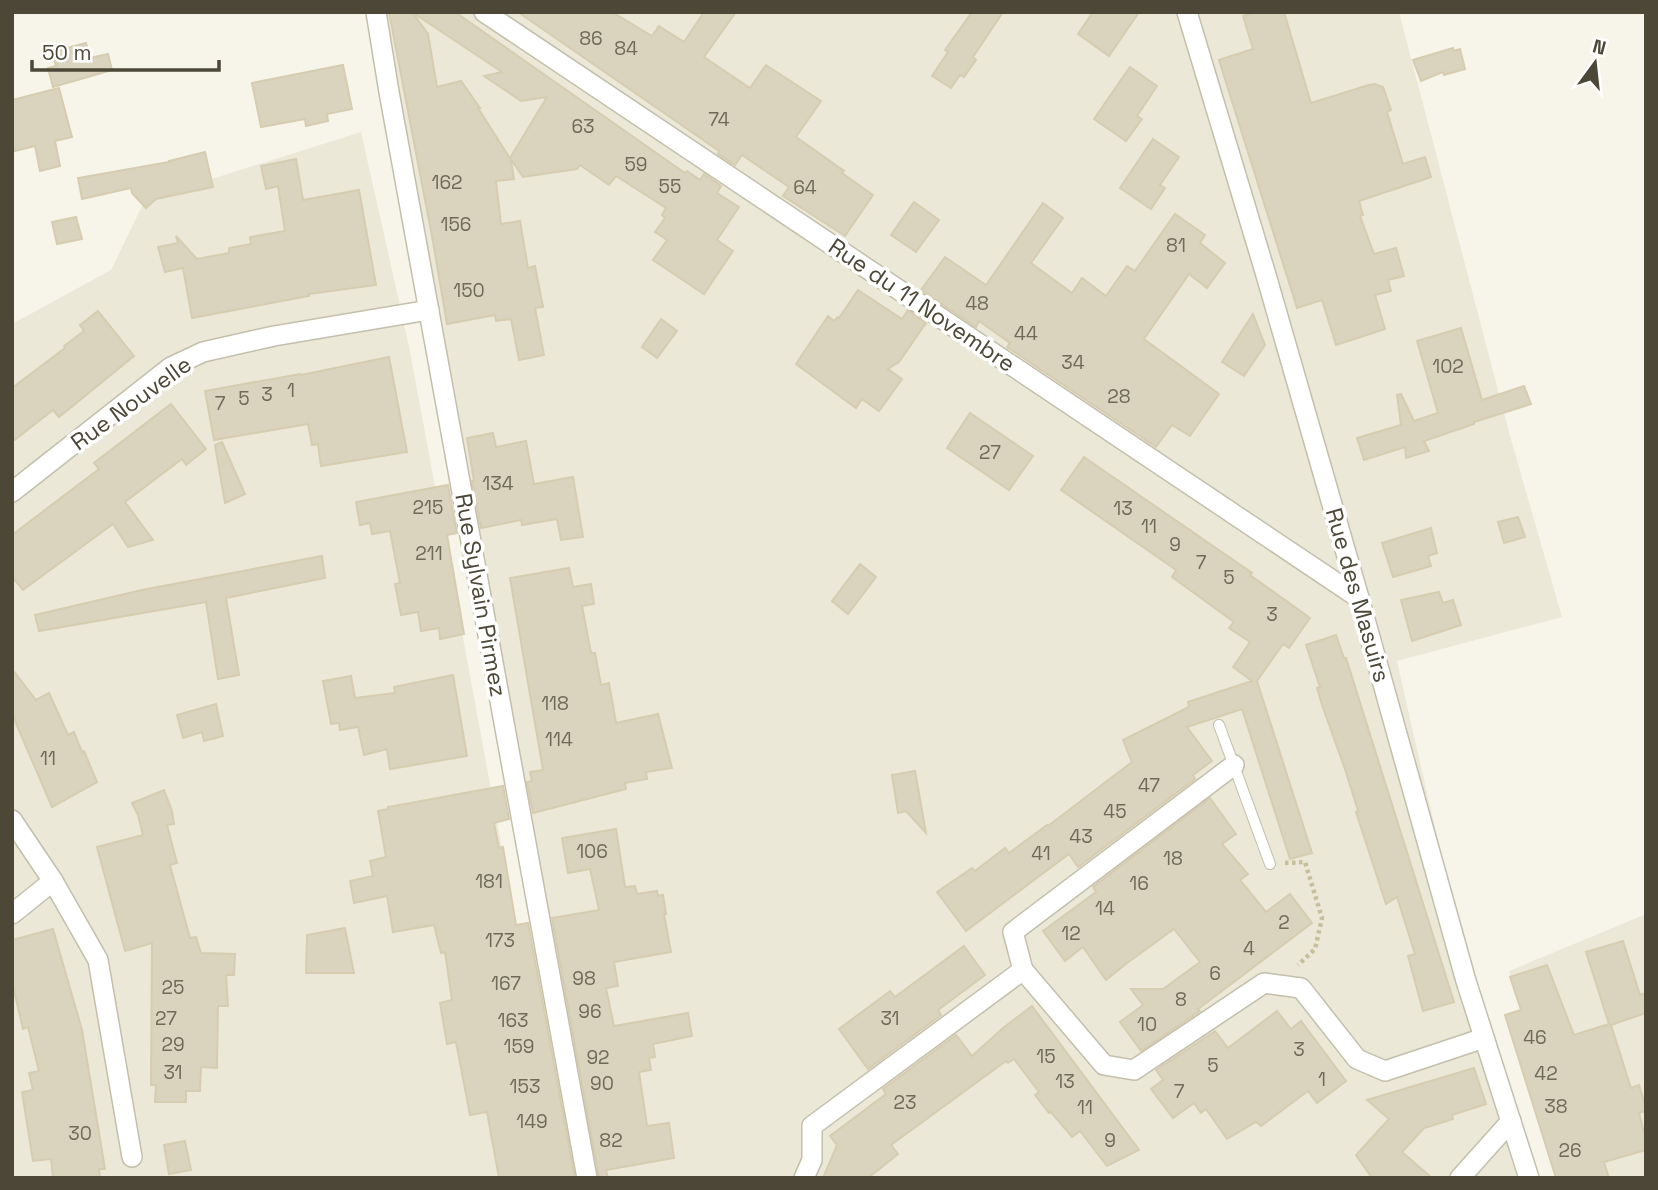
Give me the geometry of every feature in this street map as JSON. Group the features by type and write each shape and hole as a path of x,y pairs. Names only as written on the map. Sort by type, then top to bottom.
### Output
{"street":[{"name":"Rue Sylvain Pirmez","path":"376,12 388,92 587,1178"},
{"name":"Rue du 11 Novembre","path":"484,12 1359,598"},
{"name":"Rue des Masuirs","path":"1187,12 1359,598 1462,968 1529,1178"},
{"name":"Rue Nouvelle","path":"12,492 172,367 203,352 429,310"},
{"path":"1234,765 1013,932 1023,970 1104,1065 1133,1070 1264,983 1301,988 1357,1059 1385,1071 1484,1038"},
{"path":"12,820 53,881 98,960 132,1157"},
{"path":"12,914 53,881"},
{"path":"804,1178 812,1160 812,1126 1023,970"},
{"path":"1460,1178 1511,1121"}],"lane":[{"path":"1219,724 1270,864"}],"path":[{"path":"1270,864 1305,862 1322,918 1315,949 1275,985"}],"shaded area":[{"path":"376,12 1399,12 1510,436 1562,617 1397,661 1478,1017 1527,1178 585,1178"},
{"path":"361,132 409,346 563,1178 12,1178 12,324 111,270 145,200"},
{"path":"1646,914 1646,1178 1573,1178 1509,971"}],"building":[{"path":"389,12 412,12 428,34 437,87 461,81 511,160 514,179 496,181 501,224 520,221 528,268 535,266 543,307 535,308 544,355 519,360 511,319 496,321 495,315 447,324"},
{"path":"412,12 455,12 685,173 687,171 700,180 704,174 721,186 717,193 739,207 717,240 733,251 704,294 653,260 667,240 655,232 665,218 662,215 666,208 616,176 609,185 580,165 577,169 523,177 510,158 547,97 521,101 484,76 502,72"},
{"path":"518,12 612,12 652,36 659,26 684,42 704,12 736,12 704,57 750,88 766,65 821,101 796,137 873,195 845,236 783,196 789,187 742,155 735,165 718,154 719,151"},
{"path":"972,12 1003,12 973,57 976,60 964,77 960,75 951,88 932,76 948,52 945,50"},
{"path":"1093,12 1139,12 1109,56 1078,34"},
{"path":"1256,12 1284,12 1311,103 1369,85 1383,87 1391,110 1387,112 1403,164 1425,157 1431,177 1359,201 1363,215 1360,216 1374,254 1396,248 1404,276 1388,280 1391,291 1375,295 1385,329 1336,345 1322,300 1297,308 1219,60 1253,49 1243,16"},
{"path":"86,43 90,58 108,54 112,70 53,87 48,68 56,66 52,52"},
{"path":"1453,48 1454,51 1460,49 1465,69 1444,75 1443,72 1421,81 1413,60"},
{"path":"343,65 352,109 327,114 328,121 306,126 305,119 261,127 252,83"},
{"path":"1130,67 1157,86 1137,116 1142,119 1126,141 1094,119"},
{"path":"59,88 72,137 55,141 60,166 40,171 35,146 15,151 12,140 12,100"},
{"path":"1153,139 1179,157 1160,185 1165,188 1151,209 1120,188"},
{"path":"205,152 213,187 156,199 146,208 132,193 131,188 82,199 78,178 169,162"},
{"path":"296,159 303,200 359,190 376,285 309,294 192,318 183,268 165,272 158,247 178,243 176,236 197,259 229,253 229,248 251,244 250,237 285,231 278,186 266,189 261,166"},
{"path":"914,202 939,220 916,252 891,235"},
{"path":"1043,203 1063,218 1031,263 1072,293 1082,278 1106,296 1127,266 1135,271 1175,214 1205,235 1200,243 1225,263 1207,288 1189,274 1144,339 1219,394 1190,436 1172,425 1156,447 1007,347 1010,343 979,321 976,327 921,290 945,257 986,285"},
{"path":"76,217 82,239 57,244 52,222"},
{"path":"858,290 902,319 908,310 926,323 899,362 888,369 902,379 879,411 862,399 856,408 796,364 828,316 834,321 839,318"},
{"path":"98,311 134,356 59,417 53,410 12,442 12,388 84,331 80,325"},
{"path":"1253,314 1265,345 1244,376 1222,362"},
{"path":"661,319 677,331 657,358 642,347"},
{"path":"1461,328 1482,400 1524,386 1531,404 1424,441 1429,451 1406,458 1405,447 1364,460 1357,438 1401,425 1397,395 1401,394 1414,421 1438,413 1417,341"},
{"path":"389,357 407,452 321,466 318,444 312,445 308,424 214,440 205,391"},
{"path":"171,404 206,449 186,465 182,459 125,502 153,540 128,547 113,524 23,590 12,577 12,535 99,469 94,463"},
{"path":"970,413 1033,456 1009,490 947,448"},
{"path":"493,433 496,447 526,441 534,484 573,477 583,537 561,540 557,519 522,525 521,520 481,528 467,438"},
{"path":"222,442 245,494 225,503 215,445"},
{"path":"1084,457 1252,573 1250,575 1310,618 1289,648 1283,644 1257,681 1312,853 1290,859 1242,709 1187,727 1212,761 1193,775 1195,779 1078,867 1069,854 966,931 937,892 972,868 975,871 1005,848 1009,853 1132,762 1123,740 1189,707 1188,702 1252,681 1233,667 1250,642 1229,628 1234,622 1172,577 1176,570 1061,490"},
{"path":"448,485 457,533 447,535 464,634 440,639 439,628 421,631 418,612 401,615 395,584 400,583 390,531 372,534 370,523 360,525 356,502"},
{"path":"1518,517 1525,537 1504,543 1498,522"},
{"path":"1431,528 1437,553 1428,556 1431,566 1393,577 1382,543"},
{"path":"322,556 325,578 226,598 239,675 218,679 206,602 39,631 35,615 142,590"},
{"path":"860,564 876,577 848,614 832,601"},
{"path":"569,568 573,587 591,584 594,604 582,606 591,653 595,653 601,685 609,683 616,723 658,714 672,768 646,772 647,779 625,783 626,789 533,813 527,782 532,781 530,772 543,770 510,578"},
{"path":"1439,592 1443,603 1453,600 1461,625 1412,641 1401,600"},
{"path":"1336,635 1346,658 1454,1002 1423,1011 1408,956 1415,954 1397,897 1386,904 1345,769 1322,705 1317,688 1320,687 1306,645"},
{"path":"12,669 36,700 49,693 68,735 74,732 97,782 52,807 12,714"},
{"path":"453,675 467,756 390,769 387,749 364,755 358,727 340,730 339,723 331,724 323,681 351,676 355,698 395,693 394,687"},
{"path":"216,704 223,736 204,741 202,732 183,738 177,715"},
{"path":"915,771 926,833 906,811 898,813 892,775"},
{"path":"503,786 509,819 494,823 499,848 503,847 516,925 528,923 575,1178 499,1178 487,1112 470,1115 456,1042 447,1044 440,1003 452,1000 445,952 441,953 434,925 393,932 387,896 354,903 350,881 373,876 370,861 386,857 378,811"},
{"path":"164,790 174,824 167,825 177,863 170,865 190,938 196,937 201,953 235,954 234,975 226,975 228,1006 218,1006 217,1068 201,1067 200,1091 186,1091 186,1102 155,1102 156,1085 151,1085 152,943 125,951 97,847 143,835 132,803"},
{"path":"1210,798 1236,834 1222,844 1248,874 1240,880 1266,912 1290,894 1312,923 1198,1009 1200,1011 1141,1051 1120,1022 1143,1005 1131,989 1163,989 1200,962 1174,929 1106,980 1083,947 1065,961 1043,931 1096,892 1093,887"},
{"path":"616,829 625,887 635,886 637,894 657,891 658,896 663,895 671,952 614,962 618,986 606,988 614,1026 688,1013 692,1036 653,1044 655,1057 649,1058 651,1070 639,1072 647,1126 669,1123 674,1158 606,1170 608,1178 599,1178 552,918 599,910 590,869 568,873 562,838"},
{"path":"345,928 354,973 306,973 307,935"},
{"path":"53,929 82,1030 105,1169 99,1169 100,1178 53,1178 51,1159 33,1161 22,1092 33,1090 29,1073 39,1071 28,1027 23,1029 12,982 12,940"},
{"path":"1623,941 1640,995 1646,993 1646,1013 1611,1025 1631,1088 1639,1085 1646,1108 1646,1111 1639,1113 1646,1150 1604,1162 1609,1178 1556,1178 1505,1015 1521,1010 1510,977 1547,965 1574,1035 1609,1024 1586,952"},
{"path":"964,946 985,975 938,1010 941,1015 868,1069 839,1029 890,991 895,997"},
{"path":"1032,1006 1139,1150 1107,1166 1080,1131 1072,1137 1051,1112 1049,1113 1035,1095 1039,1092 1014,1059 1008,1063 1006,1061 891,1145 898,1154 868,1178 823,1178 837,1145 830,1136 886,1094 883,1089 956,1035 972,1056"},
{"path":"1277,1011 1291,1029 1301,1021 1346,1081 1317,1103 1308,1091 1261,1126 1256,1122 1227,1139 1206,1109 1201,1113 1194,1103 1173,1118 1151,1089 1163,1080 1156,1070 1215,1031 1228,1048"},
{"path":"1474,1068 1486,1104 1424,1128 1402,1152 1432,1178 1372,1178 1356,1155 1389,1119 1367,1100"},
{"path":"185,1141 191,1170 169,1174 164,1145"}]}
